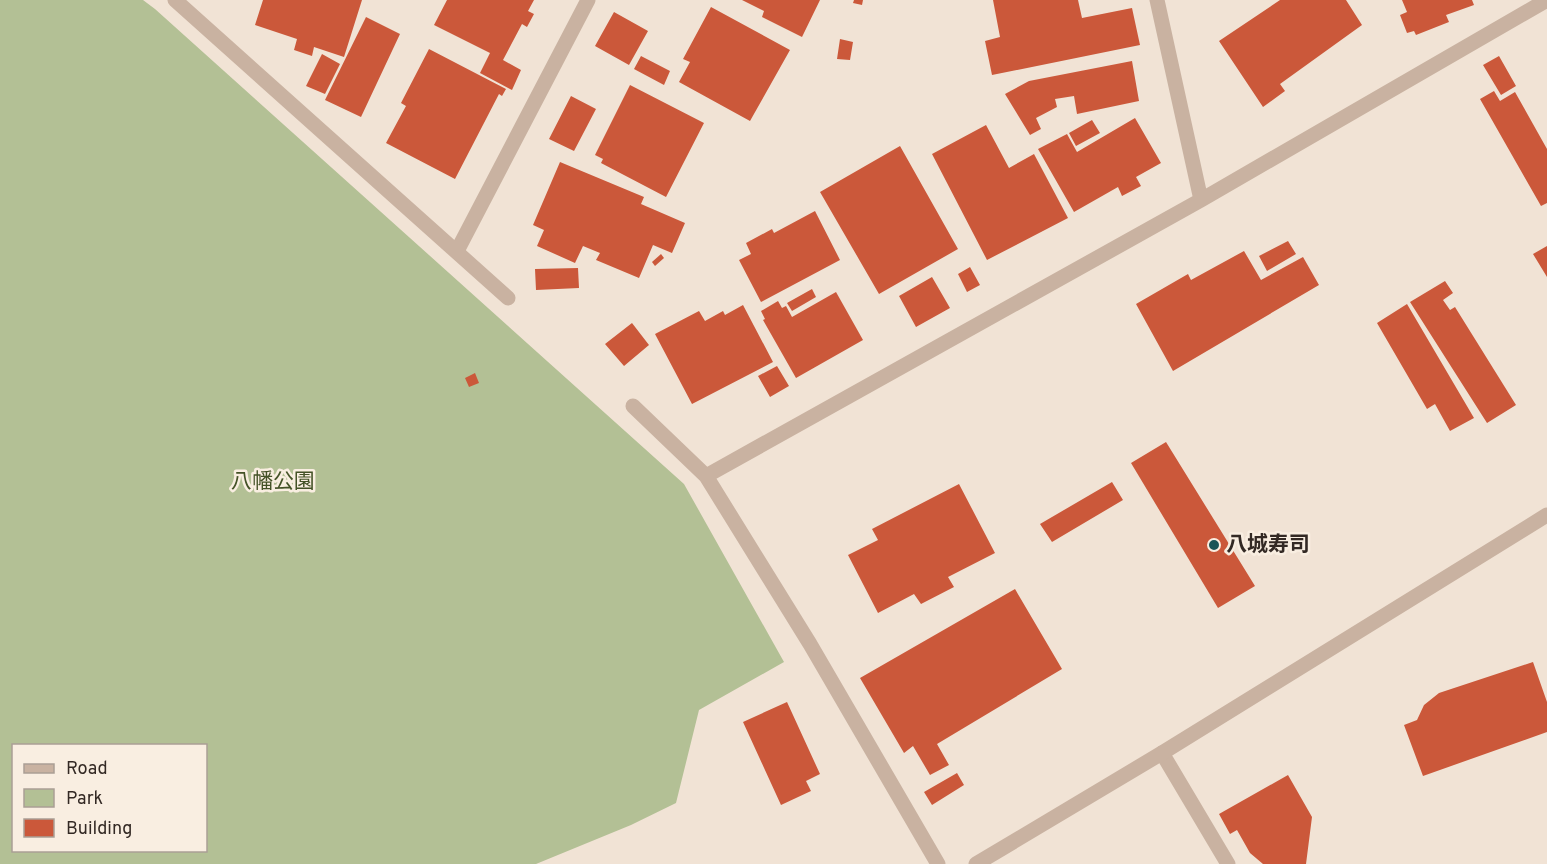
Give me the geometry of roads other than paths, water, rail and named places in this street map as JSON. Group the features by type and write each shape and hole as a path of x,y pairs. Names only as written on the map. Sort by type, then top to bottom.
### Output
{"street":[{"path":"176,0 508,298"},
{"path":"457,251 588,0"},
{"path":"1157,0 1201,200"},
{"path":"706,476 1201,200 1544,1"},
{"path":"633,406 706,476 810,644 938,864"},
{"path":"976,864 1162,753 1547,515"},
{"path":"1162,753 1228,864"}],"place":[{"name":"八城寿司","path":"1214,545"}],"park label":[{"name":"八幡公園","path":"273,482"}]}
